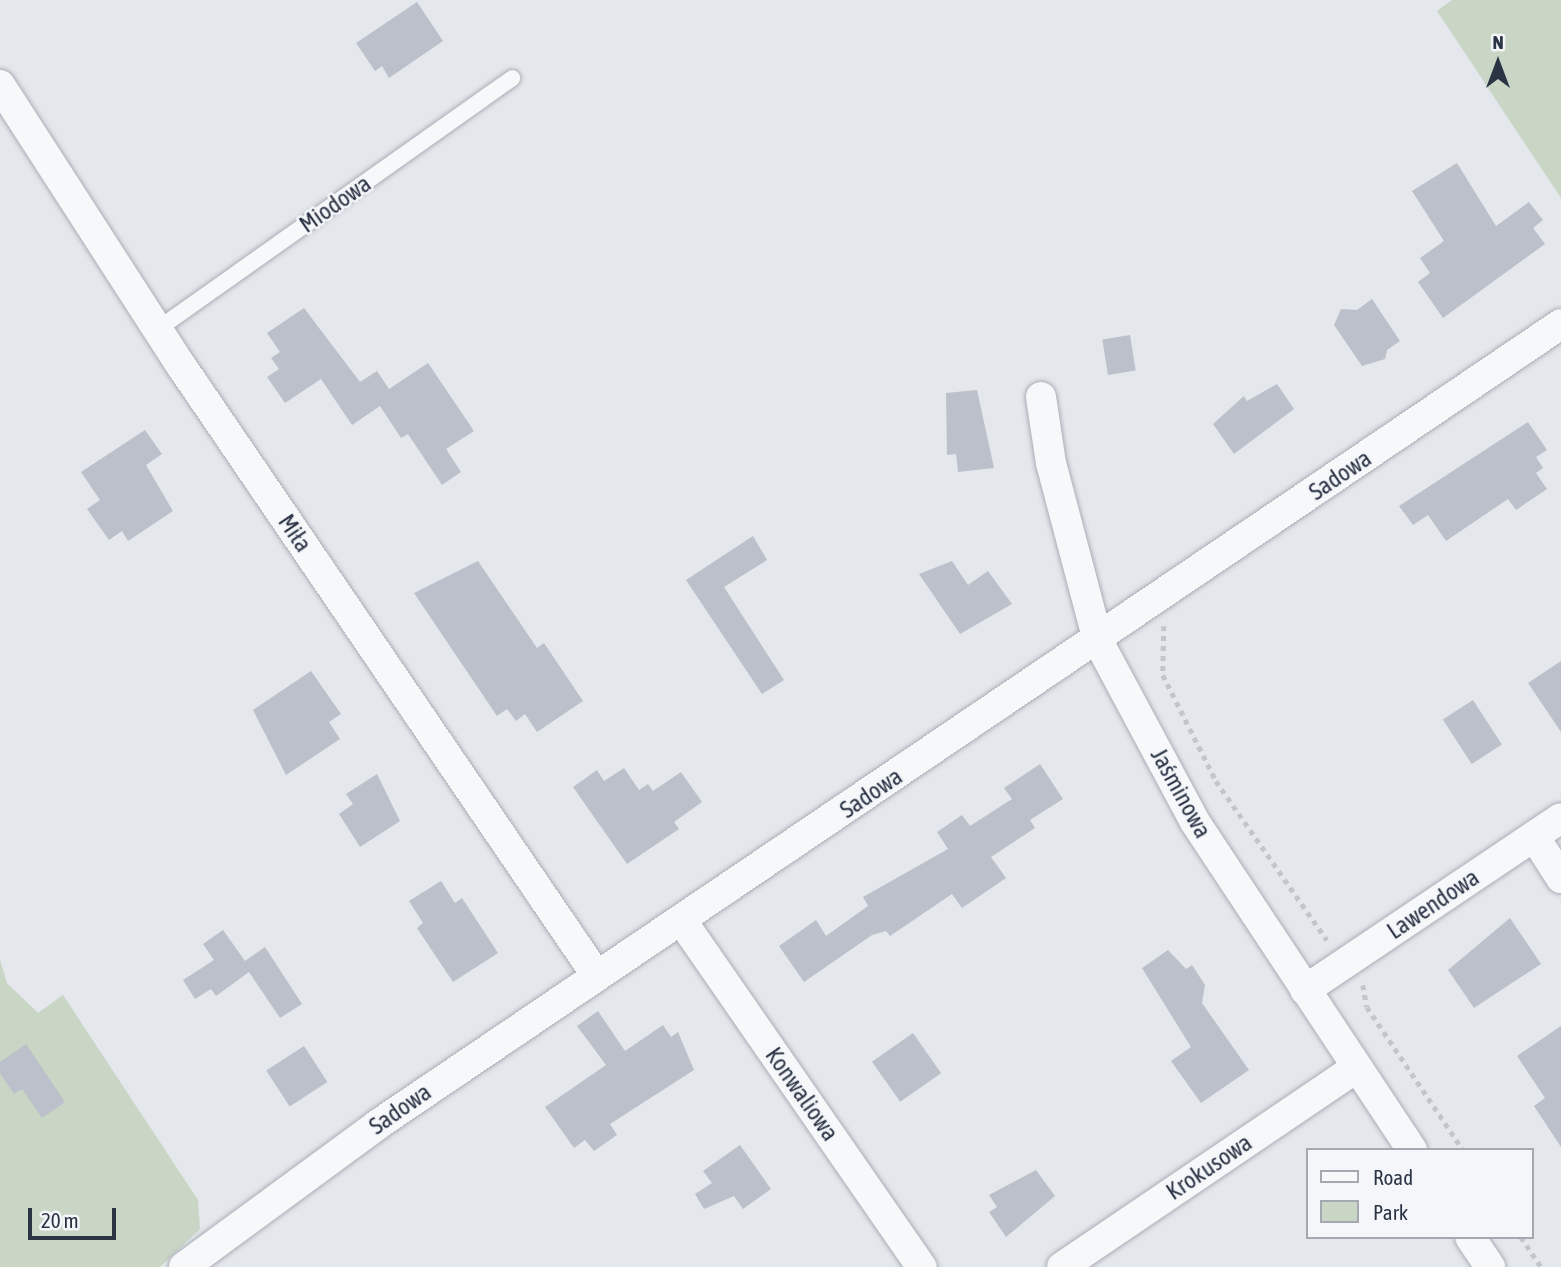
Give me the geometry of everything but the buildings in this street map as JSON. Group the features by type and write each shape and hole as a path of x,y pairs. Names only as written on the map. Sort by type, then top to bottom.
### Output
{"street":[{"name":"Miła","path":"0,85 158,329 597,975"},
{"name":"Sadowa","path":"184,1267 597,975 682,921 1098,641 1561,324"},
{"name":"Jaśminowa","path":"1041,397 1051,463 1098,641 1195,822 1411,1148"},
{"name":"Lawendowa","path":"1305,990 1561,818"},
{"path":"1534,836 1561,878"},
{"name":"Konwaliowa","path":"682,921 922,1267"},
{"name":"Krokusowa","path":"1062,1267 1357,1068"},
{"path":"1471,1239 1490,1267"}],"lane":[{"name":"Miodowa","path":"158,329 512,78"}],"path":[{"path":"1150,605 1165,628 1163,675 1216,781 1305,916 1366,988 1367,1007 1461,1148"},
{"path":"1522,1239 1541,1267"}],"green space":[{"path":"1452,0 1561,0 1561,198 1437,11"},
{"path":"0,960 7,983 38,1013 63,995 198,1200 200,1229 160,1267 0,1267"}]}
